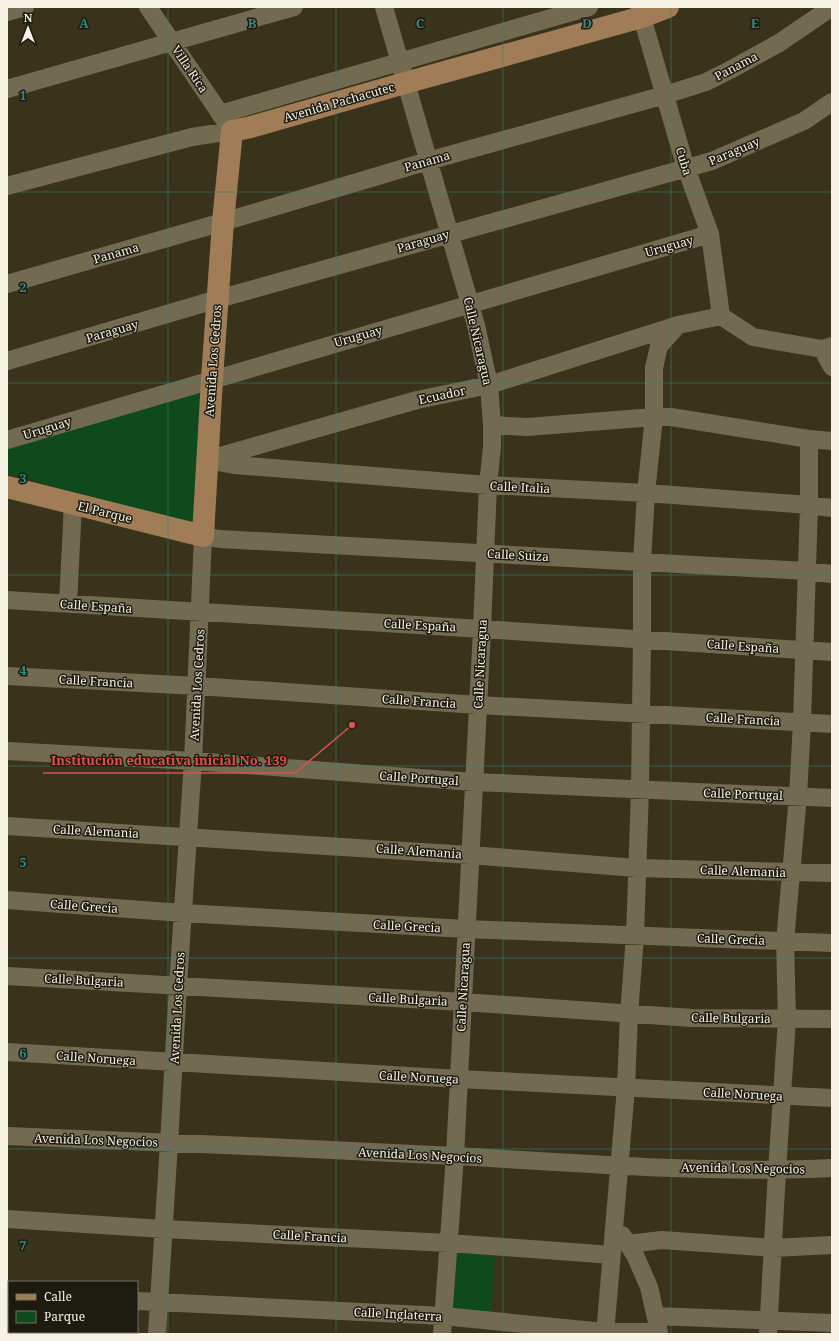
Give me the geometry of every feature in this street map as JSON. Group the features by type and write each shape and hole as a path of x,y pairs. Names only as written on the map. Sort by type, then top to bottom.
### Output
{"main road":[{"name":"Avenida Pachacutec","path":"226,123 251,127 402,73 640,12 668,7"},
{"name":"Avenida Los Cedros","path":"204,536 212,379 223,222 226,123"},
{"name":"El Parque","path":"7,488 204,536"}],"street":[{"path":"7,12 24,7"},
{"name":"Villa Rica","path":"148,7 226,123"},
{"path":"7,88 294,7"},
{"name":"Calle Nicaragua","path":"384,7 476,325 489,385 492,426 455,1156 442,1334"},
{"name":"Avenida Pachacutec","path":"402,73 589,7"},
{"name":"Panama","path":"7,284 223,222 428,160 665,96 706,82 730,70 779,43 832,7"},
{"name":"Cuba","path":"640,12 686,168 710,234 721,316"},
{"name":"Paraguay","path":"7,361 218,299 712,161 804,121 832,102"},
{"name":"Avenida Pachacutec","path":"7,186 192,137 226,123"},
{"name":"Uruguay","path":"7,440 710,234"},
{"path":"721,316 753,337 827,347 832,367"},
{"name":"Ecuador","path":"208,460 417,400 489,385 678,325 721,316"},
{"path":"605,1333 626,1088 629,1014 635,936 640,789 642,562 646,493 654,417 654,368 659,346 678,325"},
{"path":"492,426 527,426 671,417 809,439 832,440"},
{"path":"768,1328 787,1019 786,941 798,796 802,722 803,650 809,505 809,439"},
{"name":"Calle Italia","path":"208,460 234,466 488,485 646,493 832,508"},
{"path":"68,604 73,504"},
{"name":"Calle Suiza","path":"204,536 220,539 806,571 832,574"},
{"name":"Avenida Los Cedros","path":"157,1334 193,761 204,536"},
{"name":"Calle España","path":"7,600 832,652"},
{"name":"Calle Francia","path":"7,676 196,686 478,705 832,724"},
{"name":"Calle Portugal","path":"7,751 193,761 474,782 832,798"},
{"name":"Calle Alemania","path":"7,826 470,854 637,868 832,873"},
{"name":"Calle Grecia","path":"7,900 183,913 466,930 832,942"},
{"name":"Calle Bulgaria","path":"7,976 463,1002 692,1018 832,1019"},
{"name":"Calle Noruega","path":"7,1052 458,1080 832,1098"},
{"name":"Avenida Los Negocios","path":"7,1136 455,1156 620,1166 777,1171 832,1168"},
{"name":"Calle Francia","path":"7,1219 164,1229 449,1243 612,1255"},
{"path":"615,1225 635,1255 649,1287 658,1328"},
{"path":"628,1244 662,1240 773,1248 832,1245"},
{"name":"Calle Inglaterra","path":"138,1301 443,1316 605,1333 658,1328 768,1328 832,1323"}],"green space":[{"path":"206,386 197,525 7,474 7,443"},
{"path":"455,1252 495,1256 491,1312 451,1309"}],"place":[{"name":"Institución educativa inicial No. 139","path":"352,725"}]}
